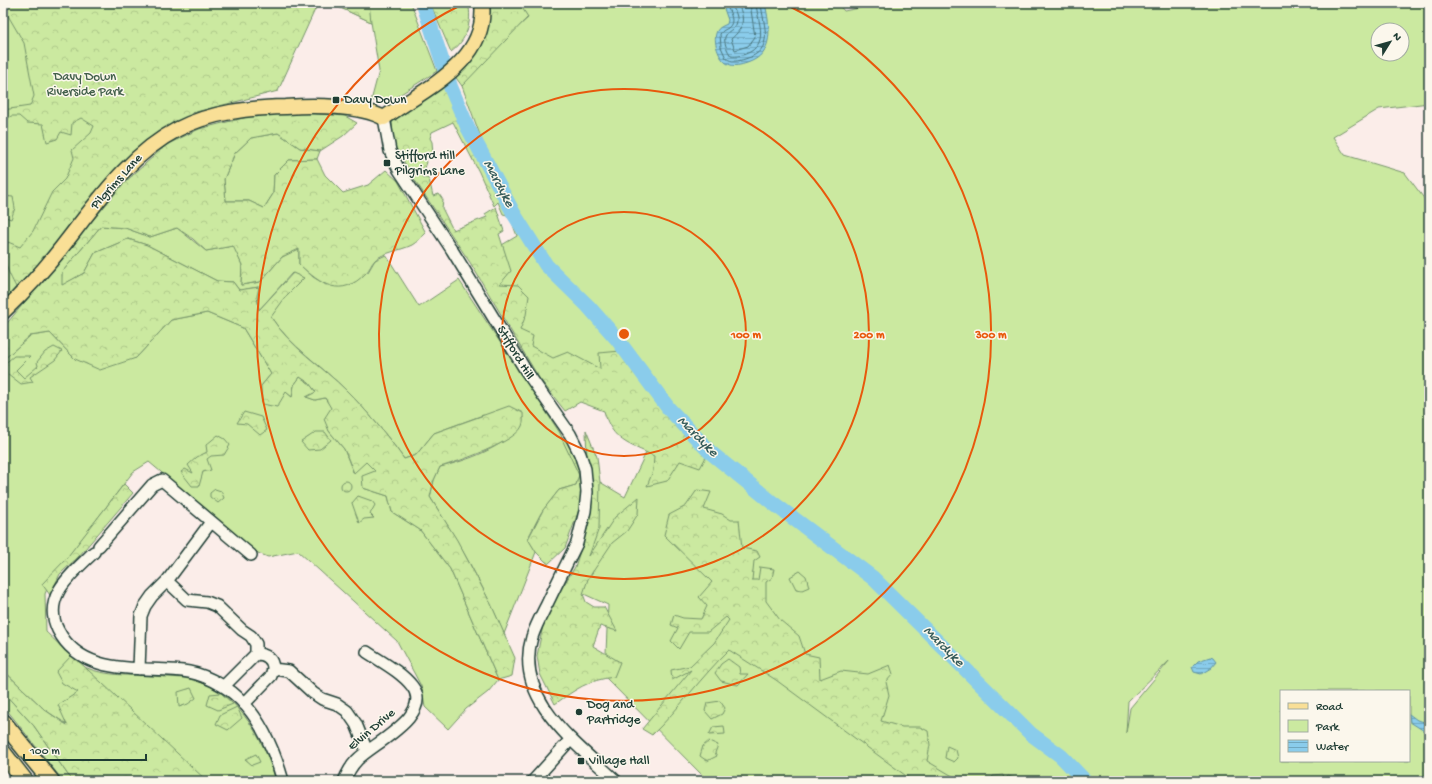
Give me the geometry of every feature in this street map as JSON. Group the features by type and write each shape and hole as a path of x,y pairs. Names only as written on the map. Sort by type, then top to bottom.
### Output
{"highway":[{"path":"3,722 51,781"},
{"path":"3,753 25,781"}],"main road":[{"path":"384,118 434,84 458,66 467,56 482,29 482,3"},
{"name":"Pilgrims Lane","path":"3,312 42,271 121,174 151,146 177,130 207,118 251,109 272,107 301,106 354,109 374,112 384,118"}],"street":[{"name":"Stifford Hill","path":"384,118 390,151 399,170 463,267 533,383 570,434 584,461 587,492 581,529 576,543 532,636 529,662 535,691 549,715 571,739 616,781"},
{"path":"251,555 162,480 152,485 96,549 72,573 57,592 53,610 54,622 69,645 83,656 98,663 117,668 190,672 224,686 244,704 268,738 276,756 284,781"},
{"path":"138,669 141,616 144,606 167,581 211,522"},
{"path":"167,581 187,600 207,602 216,606 242,630 251,636 256,644 256,654 224,686"},
{"name":"Elvin Drive","path":"344,781 356,760 401,726 410,717 416,703 413,687 406,680 367,652"},
{"path":"244,704 271,676 274,669 270,658 256,654"},
{"path":"274,669 285,670 294,674 313,693 322,699 337,704 347,711 356,724 367,751"},
{"path":"533,781 571,739"}],"green space":[{"name":"Davy Down Riverside Park","path":"3,3 318,3 210,108 192,113 59,235 3,301"},
{"name":"Davy Down Riverside Park","path":"3,3 318,3 278,91 192,113 16,287 8,270 5,259 8,242 20,247 33,231 52,192 65,179 74,158 72,150 91,133 94,126 81,118 72,123 71,135 61,132 57,139 47,142 43,124 27,123 19,116 11,116 3,123 3,110 30,106 34,96 24,43 3,7"},
{"path":"330,3 411,3 437,71 393,99 371,101 379,71 371,22"},
{"path":"330,3 369,3 371,22"},
{"path":"430,3 468,3 470,17 467,30 461,42 451,52"},
{"path":"489,3 519,3 528,17 462,86 454,75 477,53 482,44 488,26"},
{"path":"519,3 837,3 844,11 869,6 870,3 1429,3 1429,103 1379,109 1333,137 1345,155 1405,173 1429,205 1429,781 708,781 605,677 608,605 573,589 594,534 600,482 625,497 651,442 594,399 558,388 475,261 517,236 462,86 483,58 528,18","holes":["1170,660 1130,708 1126,733 1128,701"]},
{"path":"447,84 494,182 507,215 503,214 498,202 494,206 479,172 453,122 432,132 430,138 432,142 433,154 424,157 427,162 422,177 429,179 433,196 439,194 443,200 442,208 453,230 487,217 485,214 496,207 504,231 499,234 511,271 500,284 518,285 529,296 526,315 520,330 533,336 531,346 553,358 568,352 600,369 599,353 621,351 670,420 706,457 700,468 680,461 667,481 647,486 653,471 654,456 629,444 617,435 607,421 604,411 580,402 565,411 539,378 471,264 414,179 393,143 392,118 409,106"},
{"path":"307,113 345,116 357,123 343,136 320,151 300,148 278,133 251,138 235,153 224,179 226,201 249,201 264,208 273,194 274,175 289,160 317,159 325,175 343,193 368,185 386,170 398,181 426,233 412,245 387,253 378,258 366,273 357,281 348,286 331,286 315,278 299,264 299,249 282,257 260,282 241,285 242,265 233,246 206,251 193,239 177,228 150,237 125,228 101,226 62,272 62,285 84,273 95,253 128,239 147,245 217,281 233,282 239,290 259,287 257,296 259,310 293,273 304,278 287,295 271,317 287,338 355,399 391,441 404,459 416,455 434,433 509,406 523,413 522,426 509,438 485,451 440,467 434,480 430,497 457,540 491,604 515,658 512,676 498,680 450,569 420,530 392,512 388,496 363,488 362,476 375,471 366,462 354,473 344,449 329,431 324,419 331,408 325,398 315,400 306,397 316,392 309,383 300,377 294,385 292,397 286,392 277,407 262,404 261,386 271,374 243,328 207,313 171,320 136,358 100,370 75,359 50,333 30,336 3,360 3,328 123,184 166,145 199,129 259,114"},
{"path":"278,133 300,148 320,151 317,159 289,160 274,175 273,194 264,208 249,201 226,201 224,179 235,153 251,138"},
{"path":"3,196 13,197 15,208 11,219 3,216"},
{"path":"101,226 125,228 150,237 177,228 206,251 234,246 242,265 241,285 260,282 282,257 299,248 299,264 313,277 326,285 368,272 375,260 386,255 419,307 459,280 560,433 579,475 576,485 559,490 541,513 528,538 536,552 504,634 470,564 430,497 434,480 440,467 473,457 494,447 514,434 522,426 483,415 434,433 416,455 404,459 391,441 355,399 287,337 270,316 287,295 304,278 292,273 259,310 257,296 259,287 239,290 233,282 217,281 147,245 128,239 95,253 84,273 61,286 62,272"},
{"path":"207,313 243,328 271,374 261,386 286,392 292,397 294,385 300,377 309,383 316,392 307,397 315,400 325,398 332,408 329,431 344,449 353,472 366,461 375,471 363,488 388,496 392,512 420,530 450,569 498,680 488,692 466,709 448,729 425,707 421,686 397,641 298,551 268,557 258,553 149,462 133,472 51,579 45,594 46,632 78,662 94,671 118,675 184,678 202,683 218,691 232,702 255,731 276,781 101,781 97,770 68,725 45,710 3,670 3,360 30,336 50,333 75,359 136,358 171,320"},
{"path":"54,347 62,351 55,360 30,377 33,382 21,384 3,370 3,365 14,356 30,356 16,370 24,378 38,366 37,362 45,352"},
{"path":"244,412 261,417 267,430 260,435 247,424 237,423"},
{"path":"586,430 597,457 600,482 599,528 589,556 615,517 639,497 638,514 627,531 612,543 588,579 583,594 586,602 594,607 604,607 617,631 600,626 593,646 620,662 614,677 589,683 555,704 540,674 537,656 543,625 558,594 575,567 589,523"},
{"path":"316,432 325,432 331,440 320,449 308,450 301,442"},
{"path":"218,435 225,439 230,445 224,455 211,456 207,459 211,470 203,472 199,486 192,486 181,472 185,469 193,473 188,465 197,457 207,452 206,445"},
{"path":"561,437 575,449 583,471 583,499 565,548 548,564 536,552 528,539 543,510 559,490 576,485 579,475"},
{"path":"346,481 351,486 346,491 341,486"},
{"path":"124,484 133,493 79,556 60,574 50,595 42,584 65,560"},
{"path":"215,489 221,491 224,498 218,503 210,497 210,493"},
{"path":"697,490 711,492 704,509 722,514 731,520 739,520 742,548 757,551 760,557 754,561 752,580 758,580 760,567 774,569 772,578 766,582 766,601 780,620 799,636 805,654 819,657 820,679 841,671 868,674 890,665 893,674 886,682 889,695 881,721 902,727 920,727 928,731 930,745 927,761 961,781 913,781 776,680 729,650 652,735 642,729 691,670 672,680 671,670 690,666 714,643 729,620 726,617 708,632 689,632 679,649 671,641 678,628 671,625 674,615 683,618 701,619 707,606 699,597 712,582 664,535 669,515 686,506"},
{"path":"358,496 372,501 375,505 370,514 374,518 364,519 359,523 352,503"},
{"path":"800,571 806,576 809,587 802,590 796,589 790,577"},
{"path":"72,655 207,781 110,781 101,779 101,781 74,781 68,775 34,726 3,692 3,670 45,710 67,725 58,705 78,692 62,683 56,672"},
{"path":"728,659 739,667 740,674 748,674 738,685 721,681 715,673 721,664"},
{"path":"191,688 196,698 188,704 179,707 178,692"},
{"path":"3,692 34,726 68,775 74,781 63,781 3,705"},
{"path":"221,693 233,704 218,710 207,705 210,694"},
{"path":"720,701 725,708 722,714 712,719 705,711 707,703"},
{"path":"237,707 242,718 228,730 216,724 220,715"},
{"path":"724,726 725,734 709,735 713,727"},
{"path":"709,741 718,745 715,753 717,756 707,761 700,756 703,746"},
{"path":"947,746 956,750 958,758 954,762 945,758"},
{"path":"256,754 260,762 252,765 245,759"},
{"path":"1003,775 1004,780 1008,776 1014,778 1013,781 990,781 993,776"}],"water":[{"path":"722,3 765,3 769,30 768,39 762,53 756,59 745,64 735,66 725,62 719,54 715,39 716,35 721,27 727,24 728,20"},
{"path":"1210,657 1216,662 1211,668 1201,674 1194,672 1192,667 1198,661"},
{"path":"1410,715 1417,720 1429,723 1429,734 1410,722"}],"waterway":[{"name":"Mardyke","path":"423,3 451,88 468,128 514,214 546,265 588,306 617,339 669,409 710,452 773,503 873,578 1031,734 1061,756 1085,781"}],"place":[{"name":"Davy Down","path":"336,100"},
{"name":"Stifford Hill Pilgrims Lane","path":"387,163"},
{"name":"Dog and Partridge","path":"579,712"},
{"name":"Village Hall","path":"581,761"}]}
